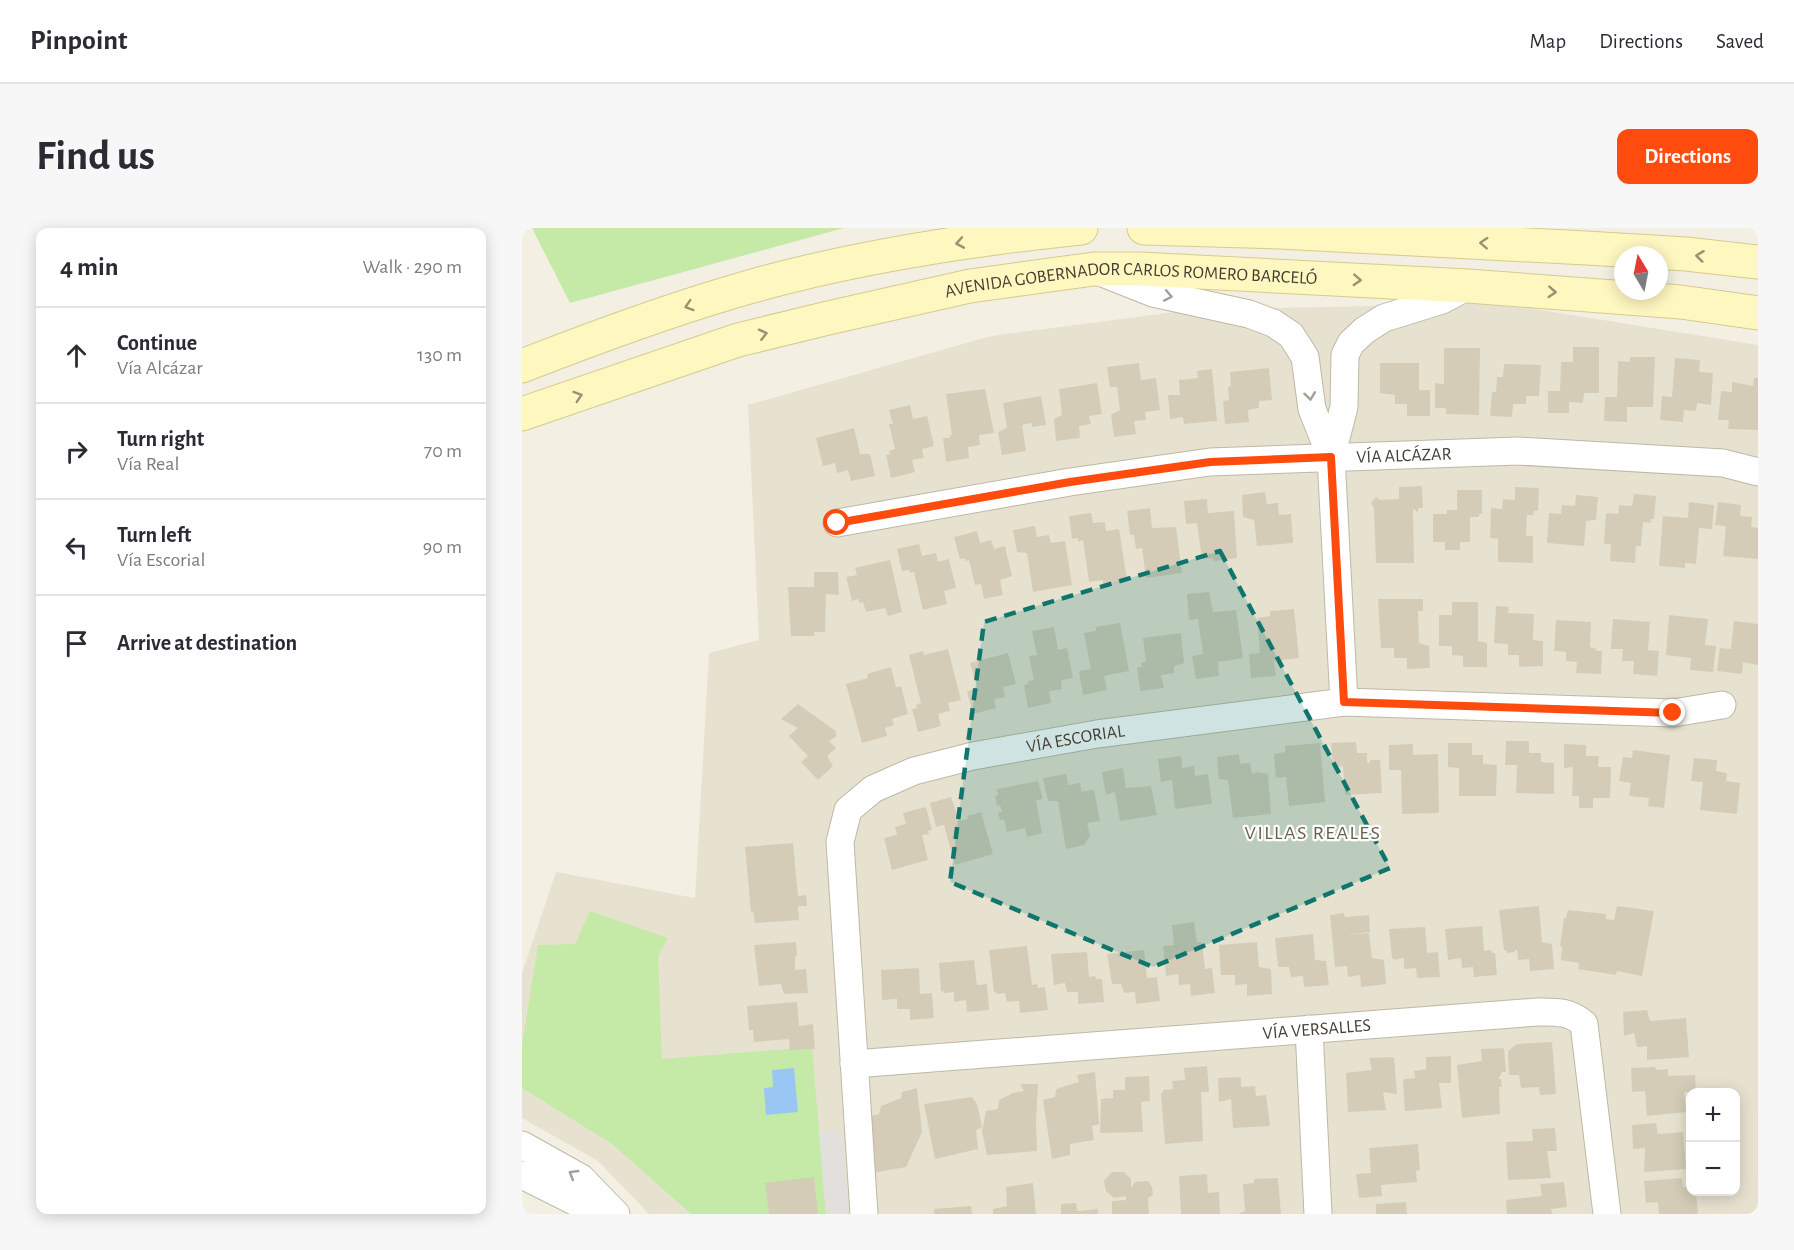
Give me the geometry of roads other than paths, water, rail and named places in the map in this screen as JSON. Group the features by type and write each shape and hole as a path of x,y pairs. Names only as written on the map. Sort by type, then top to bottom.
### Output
{"main road":[{"path":"522,366 596,337 733,292 836,265 999,236 1081,228"},
{"path":"1144,228 1279,232 1586,248 1686,254 1758,262"},
{"name":"AVENIDA GOBERNADOR CARLOS ROMERO BARCELÓ","path":"522,414 738,340 970,286 1094,269 1468,286 1681,302 1758,313"}],"street":[{"path":"1536,228 1586,248"},
{"path":"1094,269 1153,293 1249,314 1273,323 1291,335 1305,357 1312,409 1331,457"},
{"path":"1344,702 1331,457 1344,407 1345,355 1351,343 1365,330 1384,318 1442,300 1468,286"},
{"name":"VÍA ALCÁZAR","path":"837,523 1070,482 1210,462 1518,451 1723,463 1758,472"},
{"name":"VÍA ESCORIAL","path":"864,1214 840,842 848,810 873,789 914,771 973,756 1097,734 1344,702 1673,713 1722,705"},
{"name":"VÍA VERSALLES","path":"854,1064 1538,1012 1564,1012 1584,1024 1607,1214"},
{"path":"1310,1029 1318,1214"},
{"path":"522,1145 581,1178 616,1214"},
{"path":"522,1175 600,1214"}],"water":[{"path":"794,1068 798,1112 766,1115 764,1088 773,1087 772,1070"}],"district":[{"name":"VILLAS REALES","path":"1313,832"}]}
